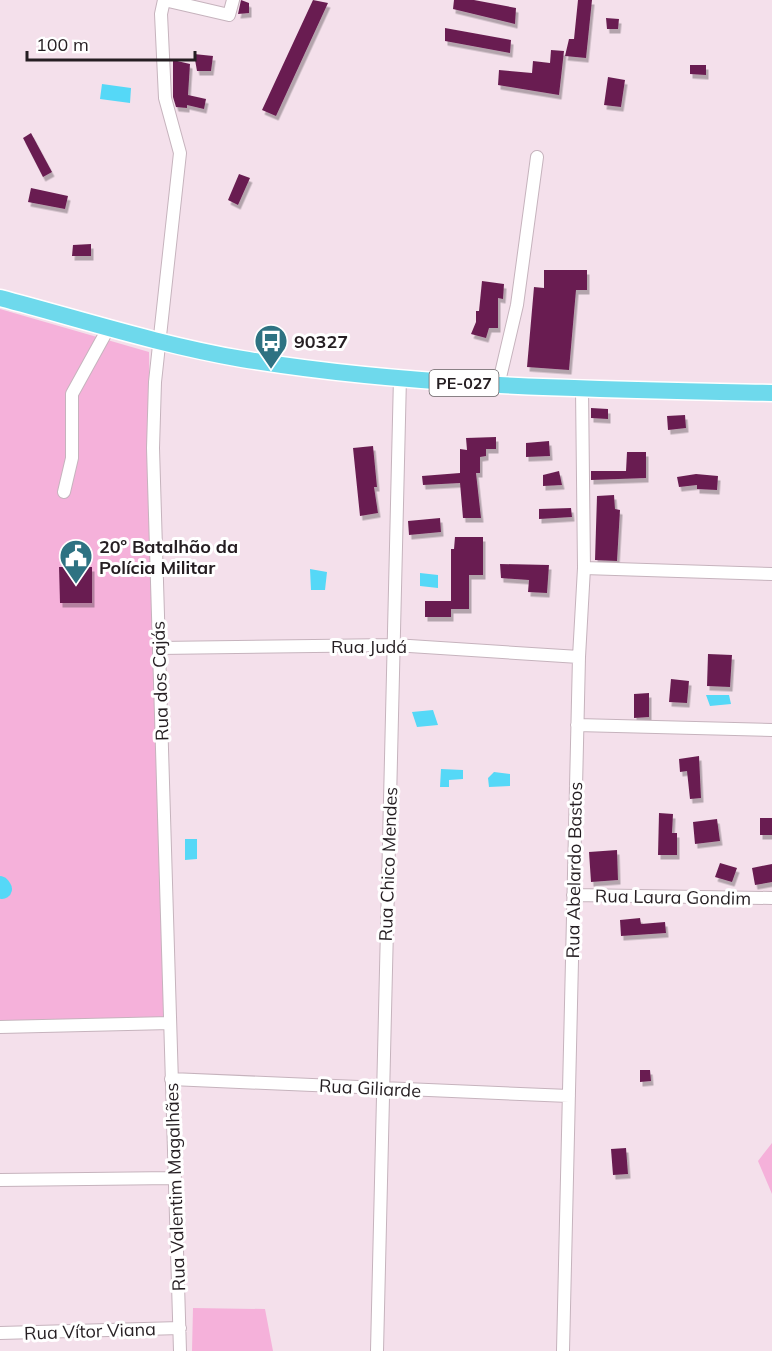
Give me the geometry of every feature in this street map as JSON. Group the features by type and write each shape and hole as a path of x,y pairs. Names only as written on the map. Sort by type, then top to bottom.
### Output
{"main road":[{"name":"PE-027","path":"0,297 159,340 261,362 498,386 772,393"}],"street":[{"path":"164,0 229,15 232,0"},
{"name":"Rua dos Cajás","path":"164,0 161,14 165,98 180,153 159,340 153,439 170,1023"},
{"path":"498,386 519,294 537,157"},
{"path":"64,492 72,458 72,394 109,327"},
{"name":"Rua Chico Mendes","path":"377,1351 400,377"},
{"name":"Rua Abelardo Bastos","path":"563,1351 577,725 584,568 582,389"},
{"path":"584,568 772,574"},
{"name":"Rua Judá","path":"159,648 394,645 579,657"},
{"path":"577,725 772,730"},
{"name":"Rua Laura Gondim","path":"573,895 772,898"},
{"path":"0,1027 170,1023"},
{"name":"Rua Valentim Magalhães","path":"170,1023 180,1351"},
{"name":"Rua Giliarde","path":"171,1079 569,1096"},
{"path":"0,1180 174,1178"},
{"name":"Rua Vítor Viana","path":"0,1333 180,1328"}],"shaded area":[{"path":"0,309 149,352 153,658 165,1017 0,1021"},
{"path":"772,1143 772,1194 758,1161"},
{"path":"193,1308 265,1309 273,1351 192,1351"}],"water":[{"path":"102,84 131,88 130,103 100,99"},
{"path":"310,569 327,572 325,590 311,590"},
{"path":"420,573 438,575 438,588 420,586"},
{"path":"706,695 729,695 731,704 710,706"},
{"path":"433,710 438,725 417,727 412,712"},
{"path":"441,769 463,770 463,779 449,780 449,787 440,787"},
{"path":"494,772 510,774 510,786 489,787 488,778"},
{"path":"185,839 197,839 197,859 185,860"}],"building":[{"path":"241,0 249,3 249,13 238,14"},
{"path":"313,0 328,3 276,116 262,110"},
{"path":"454,0 474,0 516,8 515,24 453,9"},
{"path":"578,0 592,0 586,58 565,56 569,39 574,39"},
{"path":"606,18 619,19 618,29 607,29"},
{"path":"445,28 511,40 510,53 445,41"},
{"path":"551,50 564,51 559,95 498,85 499,70 532,73 533,61 550,63"},
{"path":"194,54 213,56 211,71 197,71"},
{"path":"173,60 190,64 188,95 206,99 204,109 187,105 187,108 176,107 173,97"},
{"path":"690,65 706,65 706,75 690,74"},
{"path":"608,77 625,80 621,107 604,105"},
{"path":"31,133 52,172 43,177 23,138"},
{"path":"239,174 250,178 238,205 228,200"},
{"path":"31,188 68,196 65,209 28,202"},
{"path":"91,244 91,256 72,256 73,245"},
{"path":"544,270 587,270 587,290 576,290 569,370 527,367 534,287 544,288"},
{"path":"482,281 504,284 503,299 498,298 498,328 489,328 486,338 471,334 476,322 476,311 479,311"},
{"path":"591,408 608,409 608,419 591,418"},
{"path":"685,415 686,428 668,430 667,416"},
{"path":"496,437 496,449 486,449 486,456 480,457 480,473 476,473 481,518 463,518 460,483 423,485 422,476 460,473 460,449 467,450 466,438"},
{"path":"549,441 550,456 526,457 526,443"},
{"path":"373,446 377,487 374,487 378,513 360,516 353,448"},
{"path":"627,452 646,452 646,478 591,480 591,471 626,471"},
{"path":"559,471 562,485 543,486 543,475"},
{"path":"696,474 718,476 717,490 697,489 697,485 679,487 677,477"},
{"path":"614,495 615,509 620,510 617,561 595,560 597,496"},
{"path":"571,508 572,517 539,519 539,509"},
{"path":"440,518 441,532 409,535 408,521"},
{"path":"455,537 483,537 483,575 469,575 469,609 451,609 451,549 454,549"},
{"path":"500,564 549,565 547,593 528,592 529,580 501,578"},
{"name":"20º Batalhão da Polícia Militar","path":"59,567 92,567 92,603 60,603"},
{"path":"425,601 451,601 451,617 425,617"},
{"path":"708,654 732,655 730,687 707,686"},
{"path":"671,679 689,681 687,703 669,702"},
{"path":"649,693 649,717 634,718 634,694"},
{"path":"699,756 701,798 690,799 687,771 680,772 679,759"},
{"path":"659,813 673,814 672,833 677,833 677,855 658,855"},
{"path":"760,818 772,818 772,835 760,835"},
{"path":"717,819 720,841 695,844 693,822"},
{"path":"617,850 618,880 591,882 589,852"},
{"path":"720,863 737,868 732,882 715,877"},
{"path":"772,864 772,882 755,885 752,868"},
{"path":"640,918 641,924 665,922 666,933 621,936 620,920"},
{"path":"640,1070 650,1070 651,1081 640,1082"},
{"path":"626,1148 628,1174 613,1175 611,1149"}],"place":[{"name":"90327","path":"271,370"},
{"name":"20º Batalhão da Polícia Militar","path":"76,585"}]}
